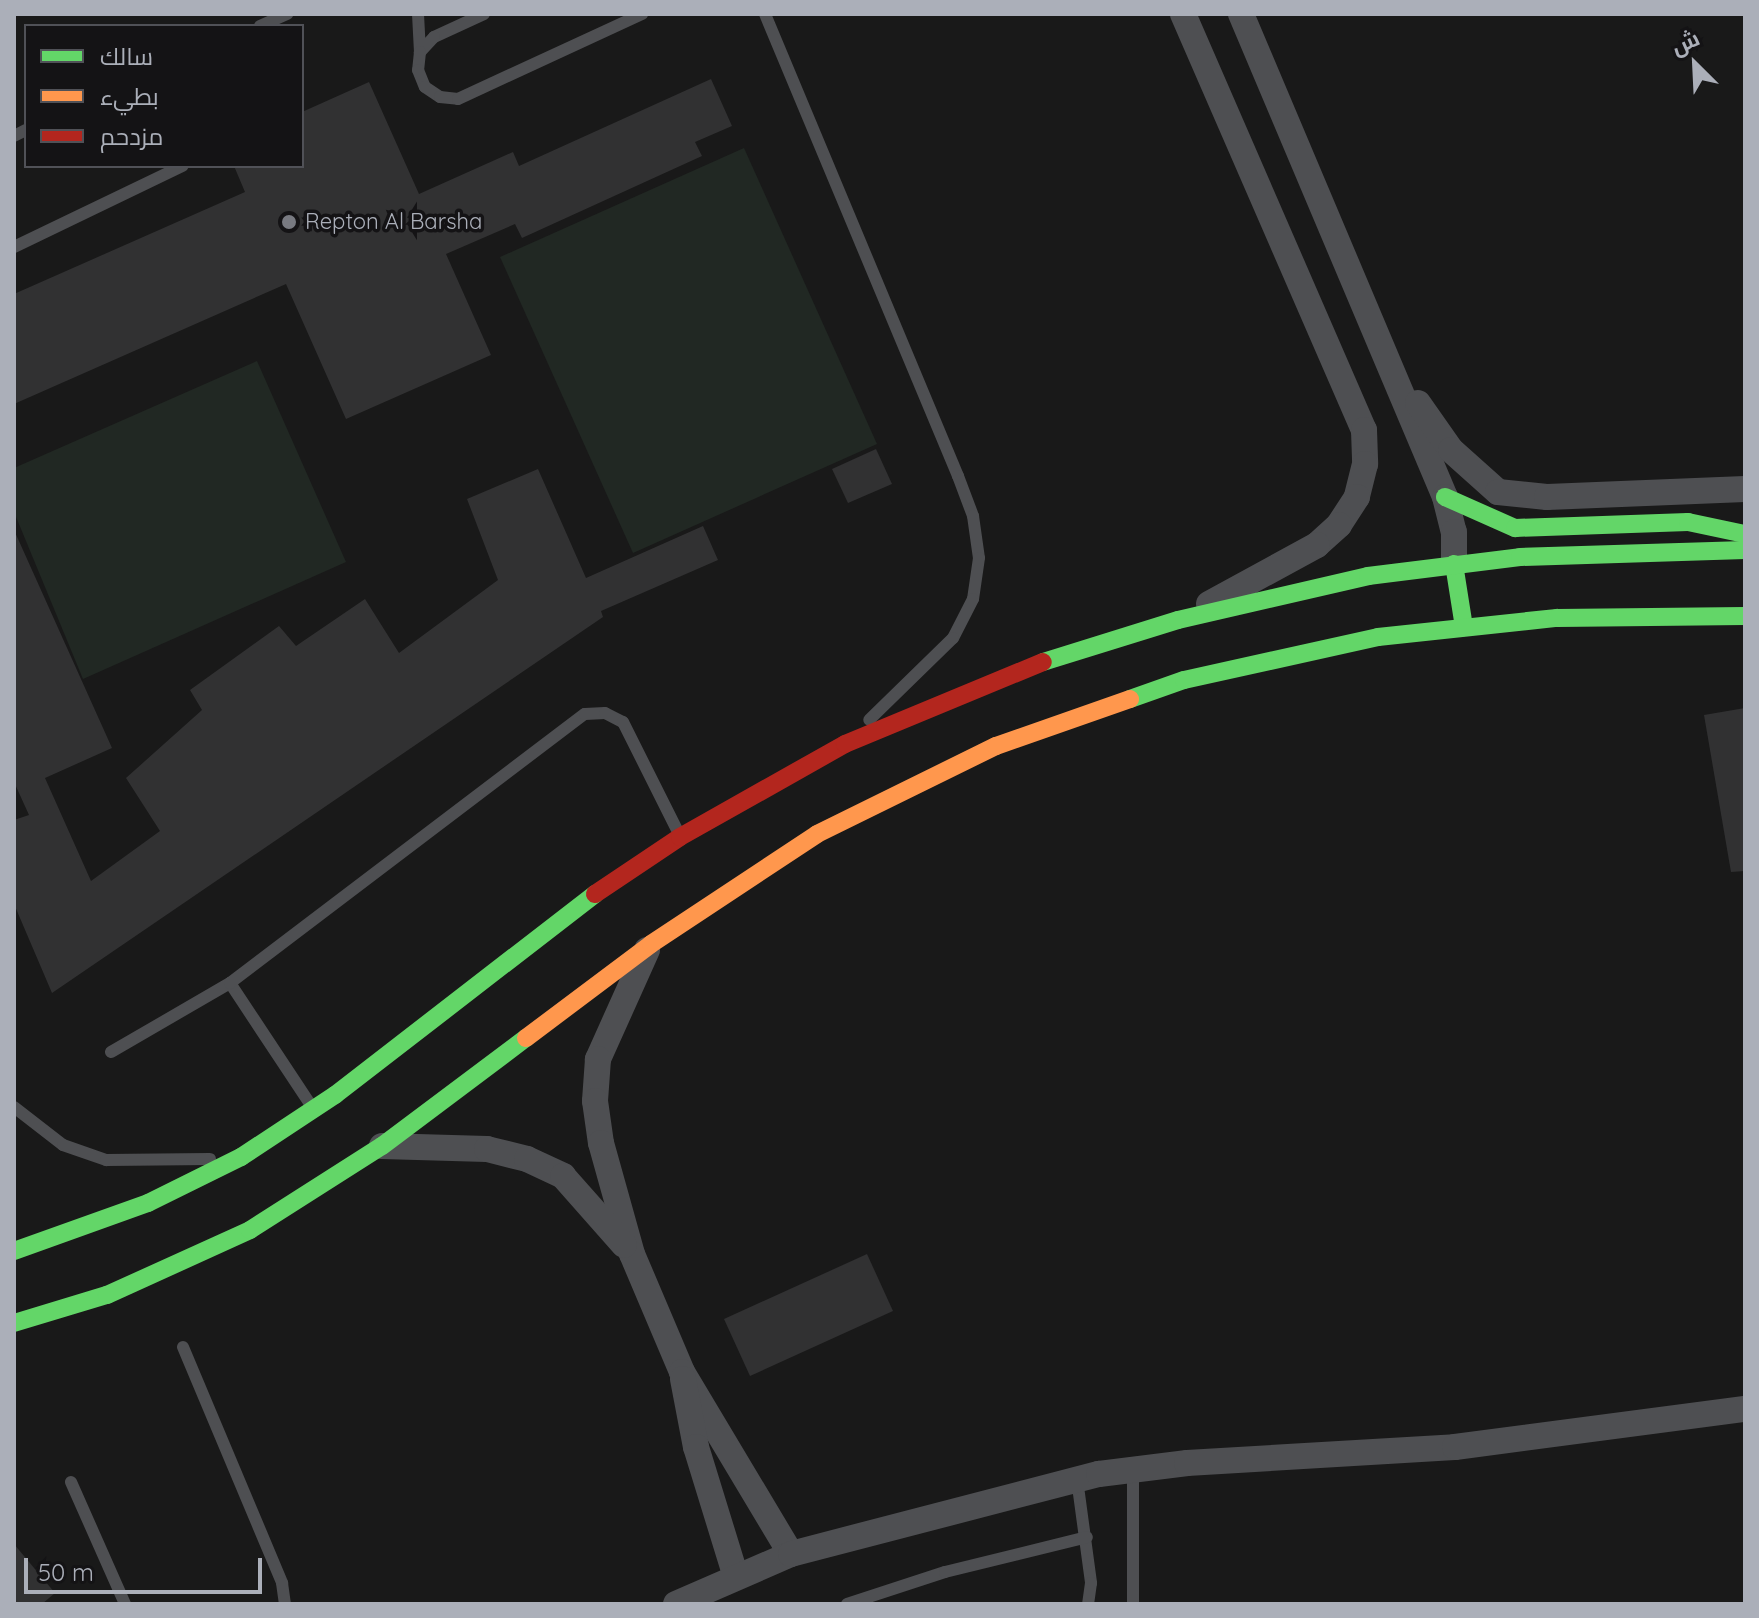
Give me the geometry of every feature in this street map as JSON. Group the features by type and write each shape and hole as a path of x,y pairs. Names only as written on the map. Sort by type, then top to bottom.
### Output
{"street":[{"path":"1178,620 1328,537 1357,497 1365,464 1364,430 1353,398 1183,14"},
{"path":"1243,16 1445,497 1454,532 1454,564 1464,627"},
{"path":"1386,358 1451,450 1498,492 1547,497 1745,489"},
{"path":"1445,497 1481,517 1515,528 1688,522 1745,534"},
{"path":"14,1251 148,1203 241,1157 313,1109 549,926 680,837 845,744 1028,667 1178,620 1368,576 1454,564 1745,550"},
{"path":"14,1323 107,1295 250,1230 382,1146 651,944 817,834 996,746 1184,680 1378,637 1557,618 1745,616"},
{"path":"651,944 611,1020 598,1059 595,1101 632,1254 682,1372 791,1554"},
{"path":"382,1146 487,1149 527,1159 563,1176 632,1254"},
{"path":"682,1372 696,1447 736,1577"},
{"path":"676,1604 791,1554 1077,1479 1133,1470 1455,1447 1745,1409"}],"lane":[{"path":"264,24 287,14"},
{"path":"418,14 418,70 425,87 440,97 458,99 642,14"},
{"path":"420,52 434,37 484,14"},
{"path":"765,14 958,476 973,516 979,558 973,599 953,638 845,744"},
{"path":"14,247 178,168"},
{"path":"111,1052 230,983 585,714 605,713 623,722 680,837"},
{"path":"230,983 313,1109"},
{"path":"14,1107 63,1145 106,1160 241,1157"},
{"path":"183,1347 282,1583 285,1604"},
{"path":"1133,1470 1133,1604"},
{"path":"1077,1479 1087,1537 1088,1604"},
{"path":"71,1482 125,1604"},
{"path":"847,1604 945,1572 1087,1537"}],"shaded area":[{"path":"744,148 877,444 633,553 500,257"},
{"path":"257,361 346,562 83,679 14,512 14,468"}],"building":[{"path":"711,79 732,126 695,142 702,156 522,238 515,224 446,254 491,355 346,419 286,284 14,404 14,294 245,192 235,168 304,168 304,111 369,82 419,194 513,152 519,166"},
{"path":"876,449 892,484 848,503 832,469"},
{"path":"538,469 586,578 703,526 718,560 601,611 603,617 52,993 14,904 14,820 29,815 14,782 14,530 112,748 45,778 91,881 160,831 126,778 202,710 190,690 279,626 296,646 365,599 399,653 498,580 467,499"},
{"path":"1745,708 1745,871 1731,872 1704,715"},
{"path":"867,1254 893,1311 750,1376 724,1319"},
{"path":"14,1544 55,1593 42,1604 14,1604"}],"traffic: fast":[{"path":"1445,497 1515,528 1688,522 1745,534"},
{"path":"1043,662 1178,620 1368,576 1520,557 1745,550"},
{"path":"1454,564 1464,627"},
{"path":"1130,699 1184,680 1378,637 1557,618 1745,616"},
{"path":"14,1251 148,1203 241,1157 335,1095 595,894"},
{"path":"14,1323 107,1295 250,1230 382,1146 526,1038"}],"traffic: slow":[{"path":"526,1038 651,944 817,834 996,746 1130,699"}],"traffic: jam":[{"path":"595,894 680,837 845,744 1043,662"}],"place":[{"name":"Repton Al Barsha","path":"289,222"}]}
